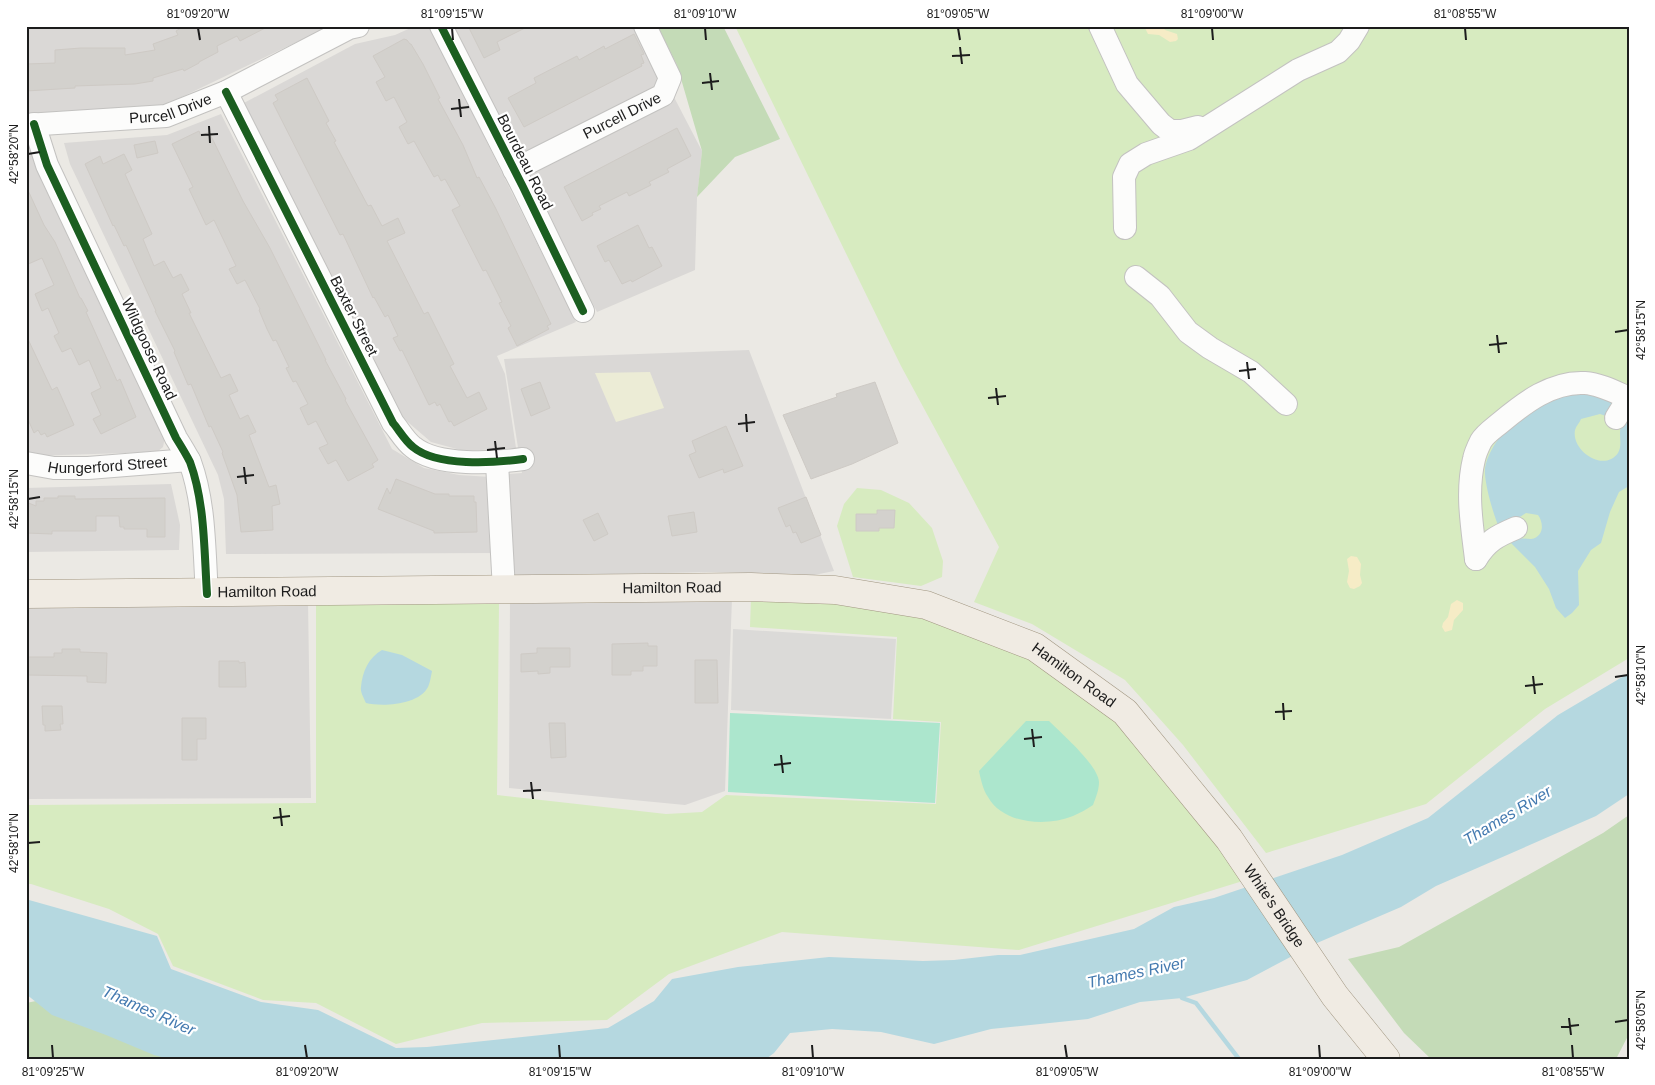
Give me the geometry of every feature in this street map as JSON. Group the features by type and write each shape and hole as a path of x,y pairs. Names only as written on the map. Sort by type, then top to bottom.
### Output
{"main road":[{"name":"Hamilton Road","path":"26,594 207,594 741,587 836,590 926,605 1035,647 1125,712 1229,839"},
{"name":"White's Bridge","path":"1229,839 1335,996 1386,1059"}],"street":[{"name":"Purcell Drive","path":"30,125 166,116 226,92 349,28 358,26"},
{"name":"Bourdeau Road","path":"441,26 583,311"},
{"name":"Purcell Drive","path":"514,170 663,95 670,78 645,26"},
{"path":"1100,26 1127,84 1161,124 1170,131 1182,131 1220,121"},
{"path":"1124,228 1124,177 1130,164 1146,154 1189,139 1298,70 1338,52 1349,41 1358,26"},
{"name":"Baxter Street","path":"226,92 393,423 413,447 434,457 464,462 498,463 524,459"},
{"name":"Wildgoose Road","path":"30,125 176,438 189,460 201,513 207,594"},
{"path":"1136,277 1160,296 1188,332 1210,348 1251,372 1286,404"},
{"path":"1516,528 1495,537 1484,546 1476,559 1470,498 1474,460 1481,440 1516,410 1537,396 1570,384 1585,383 1602,387 1629,398 1616,418"},
{"name":"Hungerford Street","path":"26,463 54,468 88,468 189,460"},
{"path":"498,463 504,590"}],"shaded area":[{"path":"26,26 330,26 163,106 26,114"},
{"path":"415,26 429,26 576,322 497,356 505,374 516,448 464,451 431,442 402,417 242,104 355,44 395,35"},
{"path":"454,26 637,26 702,151 697,198 695,270 597,312"},
{"path":"221,114 392,449 424,468 459,475 491,477 495,553 226,554 224,499 218,475 70,164 64,143 167,135"},
{"path":"26,147 30,147 165,437 163,447 157,452 31,456 26,454"},
{"path":"749,350 834,571 814,575 711,572 513,576 508,474 522,473 504,359"},
{"path":"171,484 180,525 179,550 26,552 26,488"},
{"path":"732,598 725,791 685,805 509,788 510,600"},
{"path":"308,601 311,798 26,799 26,605"},
{"path":"733,629 896,639 891,719 731,710"}],"green space":[{"path":"657,26 723,26 780,139 735,157 697,197 702,151 677,65"},
{"path":"735,26 1629,26 1629,658 1545,709 1426,804 1266,853 1183,745 1125,680 1032,624 974,602 999,547 901,366"},
{"path":"650,372 664,408 616,422 595,373"},
{"path":"857,488 881,490 909,503 932,528 943,561 942,577 921,586 853,577 837,526 844,504"},
{"path":"751,598 834,602 923,617 1031,658 1118,720 1246,880 1019,950 782,932 669,974 607,1020 482,1023 396,1044 316,1003 263,1000 173,966 158,934 109,909 26,884 26,805 316,803 316,603 499,604 497,795 666,814 702,812 726,795 936,804 941,722 893,719 897,637 750,627"},
{"path":"730,713 940,723 935,803 728,792"},
{"path":"1026,721 1049,721 1093,767 1099,782 1093,805 1076,815 1038,822 1014,818 995,806 982,785 979,771"},
{"path":"1629,815 1629,1034 1616,1059 1431,1059 1404,1033 1348,959 1399,947 1603,833"},
{"path":"46,999 172,1059 26,1059 26,1003"}],"sand":[{"path":"1144,26 1162,26 1165,30 1177,34 1178,39 1170,42 1159,35 1148,34"},
{"path":"1351,556 1357,557 1361,564 1360,575 1362,583 1354,589 1350,588 1347,582 1349,571 1347,559"},
{"path":"1457,600 1463,603 1463,610 1454,620 1452,630 1445,632 1442,627 1443,623 1448,617 1451,604"}],"water":[{"path":"1582,388 1618,405 1609,417 1600,414 1581,419 1576,427 1575,438 1578,445 1590,457 1605,461 1612,459 1618,453 1621,426 1629,412 1629,486 1619,492 1610,512 1601,543 1591,550 1578,571 1579,605 1565,618 1556,608 1549,589 1535,567 1511,543 1514,538 1531,539 1538,536 1542,529 1540,518 1538,515 1526,513 1500,530 1495,518 1485,474 1486,465 1494,446 1500,436 1516,419 1537,404"},
{"path":"382,650 402,655 432,671 429,685 423,693 417,698 400,703 381,705 366,703 361,689 363,676 370,661"},
{"name":"Thames River","path":"1629,673 1629,794 1596,816 1436,886 1401,907 1317,943 1247,980 1182,998 1140,1002 1088,1019 991,1029 934,1044 881,1032 832,1029 790,1033 774,1053 766,1059 169,1059 154,1055 52,1015 26,994 26,901 29,900 157,936 171,969 261,1002 318,1010 396,1048 427,1047 608,1028 654,1001 672,979 738,967 829,957 923,961 1020,955 1134,929 1174,907 1214,898 1342,855 1428,818 1558,715"}],"building":[{"path":"184,26 269,26 240,41 237,36 217,46 218,52 199,63 184,71 183,69 153,78 153,81 135,84 75,86 75,88 26,91 26,64 55,63 55,50 125,48 125,55 155,50 153,44 178,35 176,31"},
{"path":"468,26 529,26 497,42 500,50 484,58"},
{"path":"634,34 644,54 641,55 644,63 641,64 642,66 524,127 508,98 536,83 534,78 577,56 579,60 604,46 605,49"},
{"path":"404,39 411,44 423,64 440,98 438,99 463,145 477,178 479,177 496,209 551,324 547,326 549,329 517,346 508,328 511,326 499,303 502,302 486,270 483,271 452,210 460,206 445,179 441,181 438,175 434,177 414,141 408,144 399,127 407,122 394,97 386,101 376,82 385,77 373,56"},
{"path":"307,78 329,121 326,123 336,141 334,142 368,206 371,205 382,226 398,218 405,233 387,241 424,314 428,312 454,364 450,366 467,398 479,392 487,409 454,426 451,421 449,422 440,404 437,406 435,402 429,405 402,350 400,351 393,338 398,336 388,315 385,317 373,298 343,234 340,235 273,103 278,100 275,95"},
{"path":"677,128 691,156 667,169 669,172 649,182 651,185 629,196 627,192 599,206 601,209 582,221 564,187"},
{"path":"199,131 201,136 209,132 243,201 270,248 345,400 378,460 372,464 374,467 348,481 336,460 328,464 319,448 328,444 316,421 308,425 300,408 308,404 296,381 293,382 286,368 289,367 276,340 273,341 260,309 245,280 237,284 229,269 236,266 214,220 206,225 189,189 193,187 172,144"},
{"path":"155,141 158,153 137,158 134,145"},
{"path":"124,154 132,170 125,174 152,234 143,239 154,266 164,261 173,278 181,274 189,290 182,294 191,313 189,313 221,378 230,374 238,391 229,395 240,419 248,415 256,432 249,435 269,487 276,485 280,504 272,506 273,530 241,532 237,495 223,452 211,426 209,427 191,384 188,385 175,351 126,245 124,246 113,226 85,164 100,156 103,164"},
{"path":"26,186 88,311 86,312 117,381 120,379 136,417 101,434 93,419 101,415 91,393 101,388 89,360 79,365 71,348 62,352 54,336 59,333 48,308 42,311 35,294 54,285 42,258 26,265"},
{"path":"638,225 649,248 652,247 662,266 632,282 631,280 622,284 609,260 605,262 597,246"},
{"path":"26,335 52,390 57,387 74,425 47,437 45,433 41,435 38,430 34,433 26,415"},
{"path":"540,382 550,408 531,416 521,389"},
{"path":"875,382 898,443 852,464 811,479 783,415 837,397 836,394"},
{"path":"726,426 743,466 724,473 723,469 699,478 689,455 696,452 692,441"},
{"path":"396,479 435,494 474,496 477,532 434,533 434,531 378,509 387,488 390,494"},
{"path":"58,496 75,496 75,499 165,498 165,537 147,537 147,529 124,529 124,527 120,527 119,516 96,516 96,531 52,531 52,534 26,533 26,502 36,506 36,501 44,501 44,498 58,498"},
{"path":"806,497 821,535 801,543 796,532 793,533 790,525 786,527 778,508"},
{"path":"877,510 895,510 894,528 879,528 879,531 856,531 856,514 877,514"},
{"path":"694,512 697,532 672,536 668,516"},
{"path":"598,513 608,534 594,541 583,520"},
{"path":"648,643 648,646 657,646 657,666 643,666 643,671 631,671 631,675 612,675 612,644"},
{"path":"537,648 570,648 570,667 550,667 550,673 538,674 538,671 521,672 521,654 537,653"},
{"path":"62,649 80,649 80,652 107,653 106,683 87,682 87,676 26,675 26,657 54,657 54,653 62,653"},
{"path":"695,660 717,660 718,703 695,703"},
{"path":"219,661 245,662 246,687 219,687"},
{"path":"42,706 62,706 63,724 60,724 61,730 45,731"},
{"path":"182,718 206,718 206,739 197,739 197,760 182,760"},
{"path":"549,723 565,723 566,757 551,758"}],"waterway":[{"path":"1182,998 1196,1003 1239,1059"}],"cycle path":[{"path":"441,26 523,187 583,311"},
{"path":"226,92 393,423 405,439 423,453 451,461 497,462 523,459"},
{"path":"34,124 47,165 176,438 190,462 199,494 207,594"}]}
